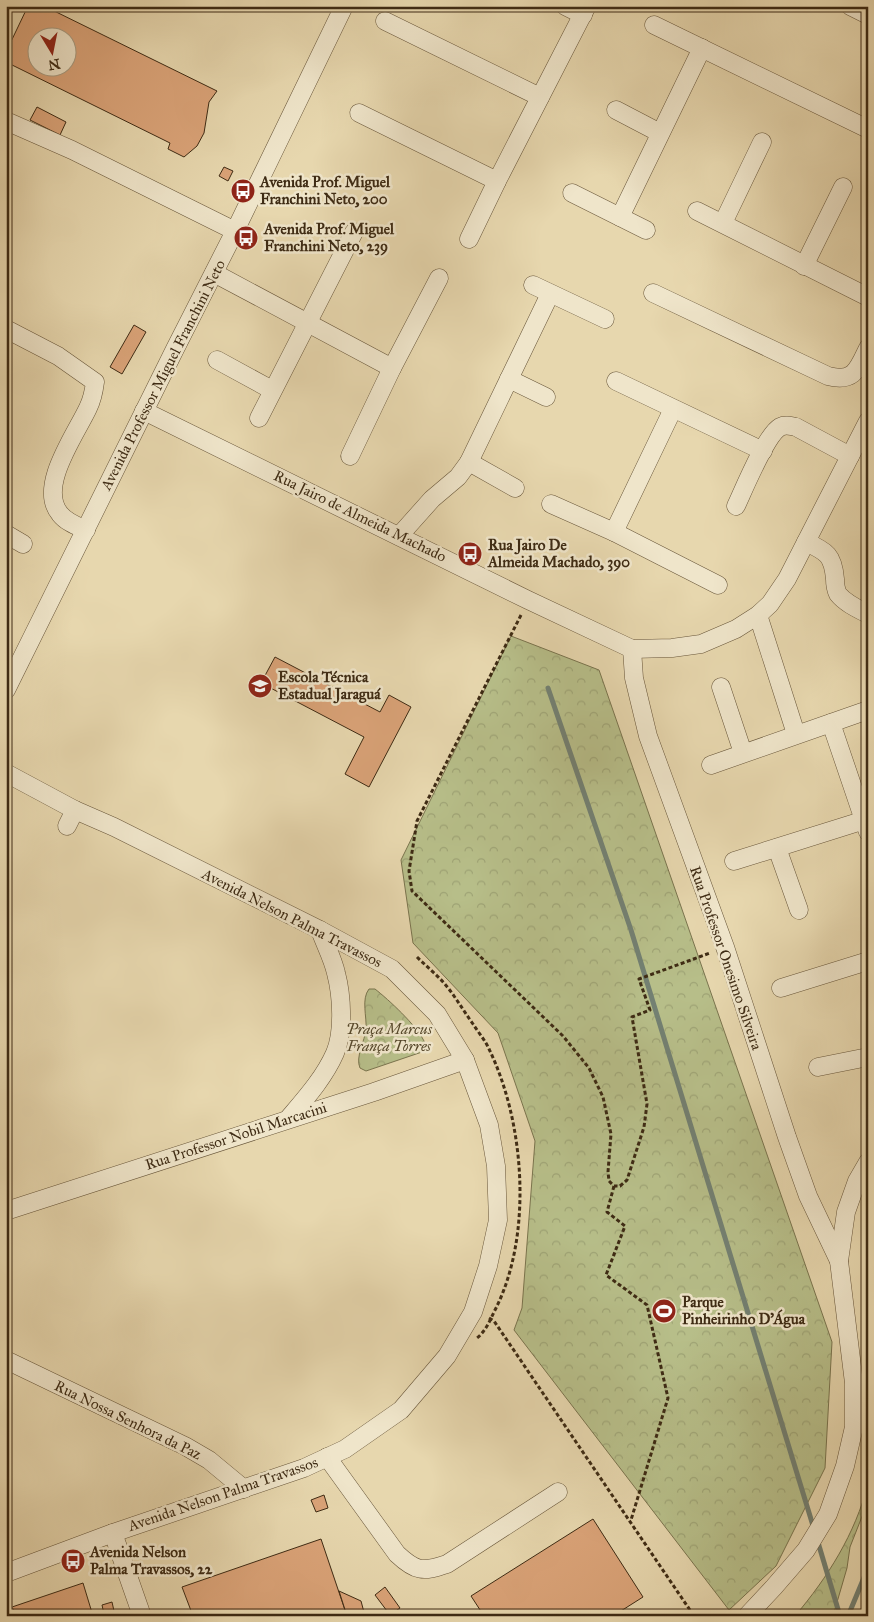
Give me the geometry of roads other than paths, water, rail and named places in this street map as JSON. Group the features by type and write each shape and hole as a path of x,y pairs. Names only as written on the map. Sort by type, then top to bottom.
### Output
{"street":[{"name":"Avenida Professor Miguel Franchini Neto","path":"6,690 235,231 344,6"},
{"path":"469,239 497,180 585,11 565,6"},
{"path":"850,6 868,15"},
{"path":"385,21 540,97"},
{"path":"654,25 868,129"},
{"path":"620,216 702,48"},
{"path":"616,110 660,133"},
{"path":"360,114 497,180"},
{"path":"6,121 72,150 235,231"},
{"path":"723,223 762,142"},
{"path":"804,266 844,187"},
{"path":"572,193 646,230"},
{"path":"697,211 868,297"},
{"path":"259,418 354,232"},
{"path":"214,273 392,368"},
{"path":"350,456 392,368 439,278"},
{"path":"533,285 605,319"},
{"path":"653,293 828,376 839,379 854,373 868,348"},
{"path":"399,536 432,499 458,477 469,462 550,294"},
{"path":"6,329 58,356 95,382 90,405 59,465 53,486 53,501 59,514 86,530"},
{"path":"217,360 272,390"},
{"path":"509,378 546,397"},
{"path":"616,381 763,451"},
{"path":"614,532 673,409"},
{"name":"Rua Jairo de Almeida Machado","path":"144,411 528,600 632,649 672,648 700,644 736,628 758,615 770,604 787,579 850,456 866,432"},
{"path":"736,506 763,451 772,435 779,428 786,425 796,427 850,456"},
{"path":"469,462 516,488"},
{"path":"551,504 614,532 718,585"},
{"path":"6,534 24,544"},
{"path":"806,542 825,551 829,556 833,563 837,593 843,599 868,614"},
{"path":"758,615 796,734"},
{"name":"Rua Professor Onesimo Silveira","path":"632,649 634,678 648,736 725,947 808,1196 839,1261"},
{"path":"721,688 743,753"},
{"path":"712,765 868,710"},
{"path":"734,861 866,824 831,723"},
{"name":"Avenida Nelson Palma Travassos","path":"6,773 75,810 114,827 320,930 392,969 437,1014 465,1060 489,1125 496,1166 498,1194 498,1220 488,1266 473,1312 446,1356 401,1410 344,1449 304,1468 114,1532 6,1572"},
{"path":"67,826 75,810"},
{"path":"777,848 799,910"},
{"path":"288,1120 314,1088 336,1052 341,1024 336,972 320,930"},
{"path":"781,988 868,961"},
{"path":"818,1067 868,1057"},
{"name":"Rua Professor Nobil Marcacini","path":"6,1211 385,1089 465,1060"},
{"path":"747,1616 806,1550 828,1514 846,1466 854,1426 854,1383 839,1261 846,1212 856,1181 868,1162"},
{"name":"Rua Nossa Senhora da Paz","path":"6,1360 185,1446 209,1460 244,1489"},
{"path":"327,1457 397,1554 411,1567 430,1570 447,1564 558,1492"},
{"path":"114,1532 142,1616"}],"waterway":[{"path":"548,688 631,930 814,1529"},
{"path":"817,1539 840,1616"},
{"path":"848,1616 868,1568"}],"place":[{"name":"Avenida Prof. Miguel Franchini Neto, 200","path":"243,191"},
{"name":"Avenida Prof. Miguel Franchini Neto, 239","path":"246,238"},
{"name":"Rua Jairo De Almeida Machado, 390","path":"470,554"},
{"name":"Escola Técnica Estadual Jaraguá","path":"260,686"},
{"name":"Parque Pinheirinho D'Água","path":"664,1311"},
{"name":"Avenida Nelson Palma Travassos, 22","path":"73,1561"}],"park label":[{"name":"Praça Marcus França Torres","path":"389,1038"}]}
